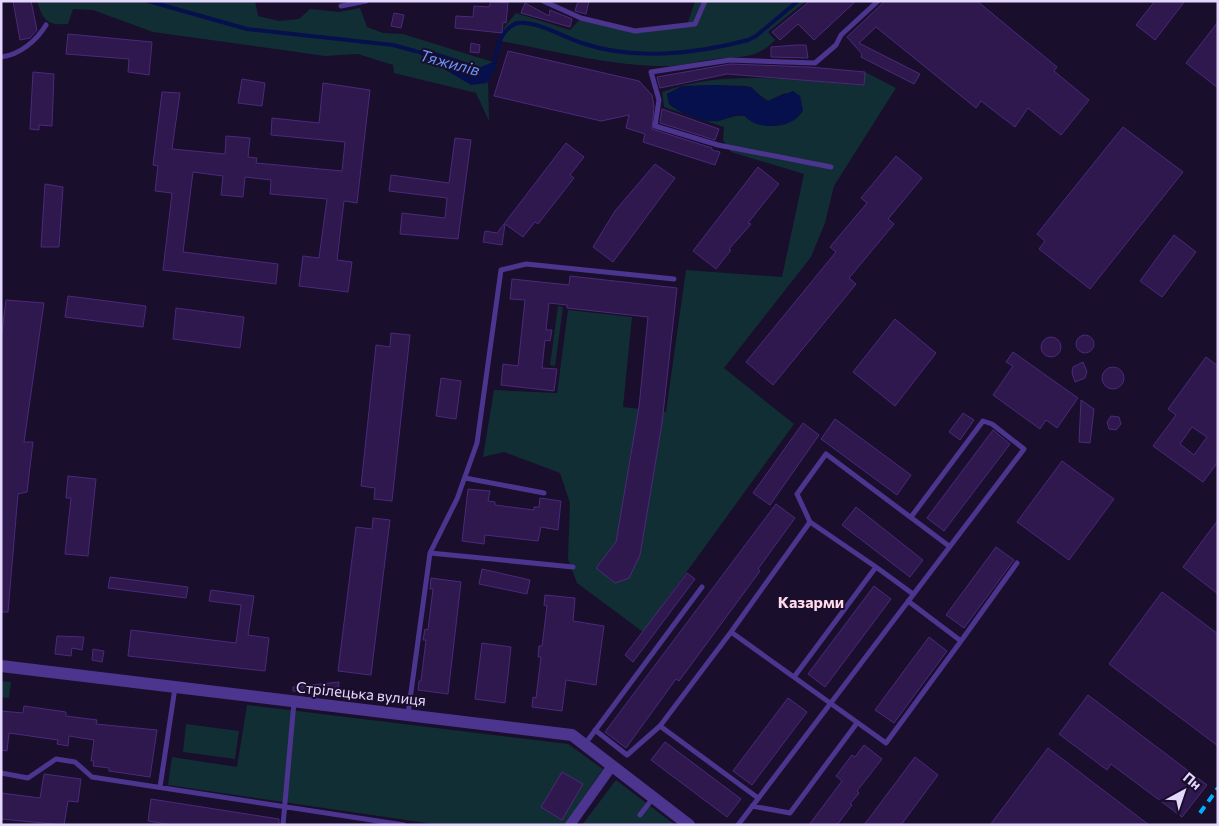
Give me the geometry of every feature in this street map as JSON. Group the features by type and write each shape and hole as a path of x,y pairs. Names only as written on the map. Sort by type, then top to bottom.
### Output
{"street":[{"name":"Стрілецька вулиця","path":"1,666 572,735 689,825"},
{"path":"570,825 612,766"}],"lane":[{"path":"341,6 366,1"},
{"path":"543,1 581,18 635,31 695,24 705,1"},
{"path":"831,167 718,145 655,126 659,100 651,72 730,60 815,63 836,46 841,35 878,1"},
{"path":"1,58 9,57 38,39 46,25"},
{"path":"408,715 430,553 464,478 477,443 501,270 526,264 674,279"},
{"path":"738,825 1024,448 992,424 983,421 911,517"},
{"path":"913,594 810,522 797,494 826,454 949,546"},
{"path":"464,478 544,493"},
{"path":"595,730 627,755 660,726 731,632 810,522"},
{"path":"430,553 573,567"},
{"path":"731,632 886,743 1017,563"},
{"path":"794,677 876,567"},
{"path":"585,745 702,587"},
{"path":"908,601 961,641"},
{"path":"160,787 175,688"},
{"path":"283,825 294,702"},
{"path":"752,806 790,813 857,723"},
{"path":"660,726 758,798"},
{"path":"1,773 28,778 56,759 74,762 92,777 404,825"},
{"path":"640,816 654,798"}],"green space":[{"path":"37,1 255,1 258,16 279,21 299,19 310,9 339,12 360,8 367,27 383,33 403,34 493,62 494,70 488,77 489,121 476,93 394,73 393,65 358,54 325,56 153,32 93,10 73,9 68,24 55,24 44,17"},
{"path":"695,1 806,1 768,32 775,40 761,51 748,56 681,65 649,66 627,64 585,58 500,41 505,26 516,13 570,30 581,18 635,31 687,25"},
{"path":"865,72 896,88 834,186 825,223 811,257 724,368 794,424 643,632 577,583 568,559 570,503 560,473 504,452 483,457 494,390 557,393 568,310 632,317 623,407 666,412 686,270 782,277 804,174 731,152 723,140 724,127 703,120 715,121 736,116 745,116 749,120 797,118 803,110 785,93 768,101 747,86 683,86 711,80 736,78 787,79 864,85"},
{"path":"681,86 667,94 669,104 685,114 664,107 662,92"},
{"path":"558,306 563,307 555,366 550,365"},
{"path":"1,681 11,682 9,698 1,697"},
{"path":"247,705 568,744 603,769 564,825 440,825 168,785 172,757 237,767"},
{"path":"186,724 239,731 235,759 183,752"},
{"path":"616,780 675,825 582,825"}],"water":[{"path":"412,50 429,50 481,67 493,62 494,70 487,83 471,85"},
{"path":"714,85 751,87 768,101 793,91 800,96 803,110 799,116 788,123 767,126 754,123 742,115 719,121 706,121 686,114 669,104 667,94 681,87"}],"building":[{"path":"13,1 31,1 37,30 30,38 20,40"},
{"path":"491,1 508,3 506,23 503,22 502,33 455,28 456,16 473,17 474,6 489,7"},
{"path":"578,1 589,1 586,14 575,11"},
{"path":"810,1 856,1 814,40 798,24 780,40 772,32"},
{"path":"885,1 977,1 1057,67 1054,71 1089,100 1061,135 1028,108 1015,127 981,101 976,108 876,27 859,43 920,74 914,84 861,57 862,54 847,37"},
{"path":"1155,1 1185,1 1155,40 1136,25"},
{"path":"525,3 549,16 550,10 572,19 570,27 521,13"},
{"path":"394,13 404,15 401,28 391,26"},
{"path":"1218,22 1218,88 1186,63"},
{"path":"68,34 152,42 149,75 128,72 129,59 66,54"},
{"path":"471,43 480,45 479,53 470,52"},
{"path":"806,45 808,58 771,57 771,47"},
{"path":"508,51 639,81 652,95 654,106 652,129 720,152 715,165 643,142 645,134 626,128 629,115 601,121 494,96"},
{"path":"730,64 809,67 865,72 864,85 727,74 660,88 657,77"},
{"path":"33,72 54,74 52,126 39,125 39,130 30,129"},
{"path":"242,79 265,83 262,106 238,103"},
{"path":"323,83 370,90 357,203 344,201 337,260 352,262 348,292 299,286 303,256 319,258 327,199 270,194 271,180 245,177 243,197 221,195 223,176 193,172 183,252 278,264 276,284 163,270 172,193 155,191 158,166 153,165 162,92 180,93 172,149 225,154 226,136 250,138 248,157 257,158 256,163 342,171 345,142 271,135 272,118 319,123"},
{"path":"662,109 719,129 715,140 660,123"},
{"path":"1123,127 1183,172 1090,289 1039,249 1045,241 1037,234"},
{"path":"455,138 471,140 458,239 400,234 402,213 445,218 447,198 389,191 391,175 449,183"},
{"path":"566,143 584,157 570,175 574,178 538,224 535,222 523,237 505,224 502,245 483,242 485,231 497,233"},
{"path":"896,156 922,178 888,219 894,224 849,278 856,284 773,385 746,362 836,252 830,247 867,203 861,198"},
{"path":"655,164 675,178 613,262 593,247 615,211"},
{"path":"758,167 779,184 748,223 751,224 729,249 731,250 716,269 693,251"},
{"path":"45,184 63,187 59,247 41,247"},
{"path":"1174,235 1196,252 1162,297 1140,281"},
{"path":"570,276 677,288 662,423 640,555 629,578 615,583 596,568 616,542 639,407 648,317 567,308 567,305 549,303 546,330 552,330 550,341 545,340 542,368 557,369 554,391 501,385 503,364 518,366 525,300 510,299 512,279 569,285"},
{"path":"68,296 146,306 143,327 65,317"},
{"path":"6,300 44,303 24,442 33,442 27,492 18,494 8,612 1,612 1,340"},
{"path":"176,308 244,317 240,348 173,339"},
{"path":"895,319 936,353 895,406 853,372"},
{"path":"391,333 410,335 392,501 374,499 375,488 361,486 376,345 390,347"},
{"path":"1085,335 1091,338 1094,344 1091,350 1085,353 1079,350 1076,344 1079,338"},
{"path":"1051,337 1058,340 1061,347 1058,354 1051,357 1044,354 1041,347 1044,340"},
{"path":"1013,352 1078,398 1057,428 1046,420 1040,429 993,395 1013,366 1006,362"},
{"path":"1206,357 1218,366 1218,462 1203,482 1153,446 1176,415 1168,409","holes":["1192,427 1207,437 1194,455 1180,444"]},
{"path":"1083,362 1087,372 1085,378 1075,382 1072,373 1073,367"},
{"path":"1113,367 1121,370 1124,378 1121,386 1113,389 1105,386 1102,378 1105,370"},
{"path":"441,378 461,381 456,419 436,416"},
{"path":"1081,400 1094,409 1090,443 1079,442"},
{"path":"963,413 974,420 960,440 949,432"},
{"path":"1111,416 1119,417 1121,424 1116,430 1109,429 1107,422"},
{"path":"835,419 911,475 897,495 821,439"},
{"path":"803,423 819,435 770,505 753,493"},
{"path":"993,430 1010,444 944,531 927,518"},
{"path":"1062,461 1114,499 1069,560 1017,522"},
{"path":"68,476 96,479 88,556 65,554 71,498 66,498"},
{"path":"468,489 490,491 488,501 495,502 495,505 534,510 534,507 539,507 540,498 561,501 558,530 541,527 538,541 485,535 484,544 462,541"},
{"path":"776,504 795,518 758,569 760,571 679,681 676,679 626,748 605,732"},
{"path":"856,507 923,560 910,577 842,525"},
{"path":"373,518 390,520 371,675 338,671 356,527 372,529"},
{"path":"1218,520 1218,594 1183,567"},
{"path":"996,547 1014,560 964,628 946,615"},
{"path":"482,569 530,580 527,594 479,584"},
{"path":"687,573 695,579 633,662 625,655"},
{"path":"110,577 188,587 186,598 108,588"},
{"path":"431,578 461,582 448,694 418,690 419,681 421,681 426,640 423,640 425,629 428,630 433,589 430,589"},
{"path":"874,586 891,599 825,687 808,674"},
{"path":"211,590 254,596 248,635 269,638 265,671 128,656 131,630 236,643 241,605 209,601"},
{"path":"1162,592 1218,634 1218,746 1109,664"},
{"path":"545,595 575,598 573,621 604,626 596,685 566,680 562,711 532,707 533,697 536,698 541,657 538,657 539,646 542,646 547,606 544,605"},
{"path":"57,636 84,637 82,650 72,648 71,656 55,654"},
{"path":"929,637 947,651 894,723 875,710"},
{"path":"482,643 511,647 505,703 475,699"},
{"path":"93,649 104,651 102,662 92,660"},
{"path":"339,682 338,695 293,691 293,687"},
{"path":"1088,695 1207,785 1182,817 1111,764 1107,770 1059,734"},
{"path":"788,698 807,712 752,785 733,771"},
{"path":"24,706 66,712 66,716 97,720 96,724 157,730 150,777 109,771 109,768 93,766 94,761 91,761 94,740 69,736 68,746 57,744 58,740 9,733 7,751 1,750 1,711 23,713"},
{"path":"665,742 741,799 727,817 651,760"},
{"path":"864,745 882,759 857,791 859,793 850,804 852,805 837,825 809,825 842,781 836,776 852,755 855,757"},
{"path":"1048,748 1149,825 990,825"},
{"path":"915,757 938,775 901,825 864,825"},
{"path":"562,772 583,784 562,820 541,807"},
{"path":"44,774 81,779 78,802 68,801 64,825 1,819 1,793 40,798"},
{"path":"151,799 279,819 279,825 172,825 148,821"}],"waterway":[{"name":"Тяжилів","path":"148,1 247,29 393,45 415,51"},
{"name":"Тяжилів","path":"493,70 502,37 511,26 517,23 533,24 575,41 602,49 644,54 665,54 707,49 748,40 756,36 798,1"}],"railway":[{"path":"1200,813 1218,788"}],"district":[{"name":"Казарми","path":"811,601"}]}
